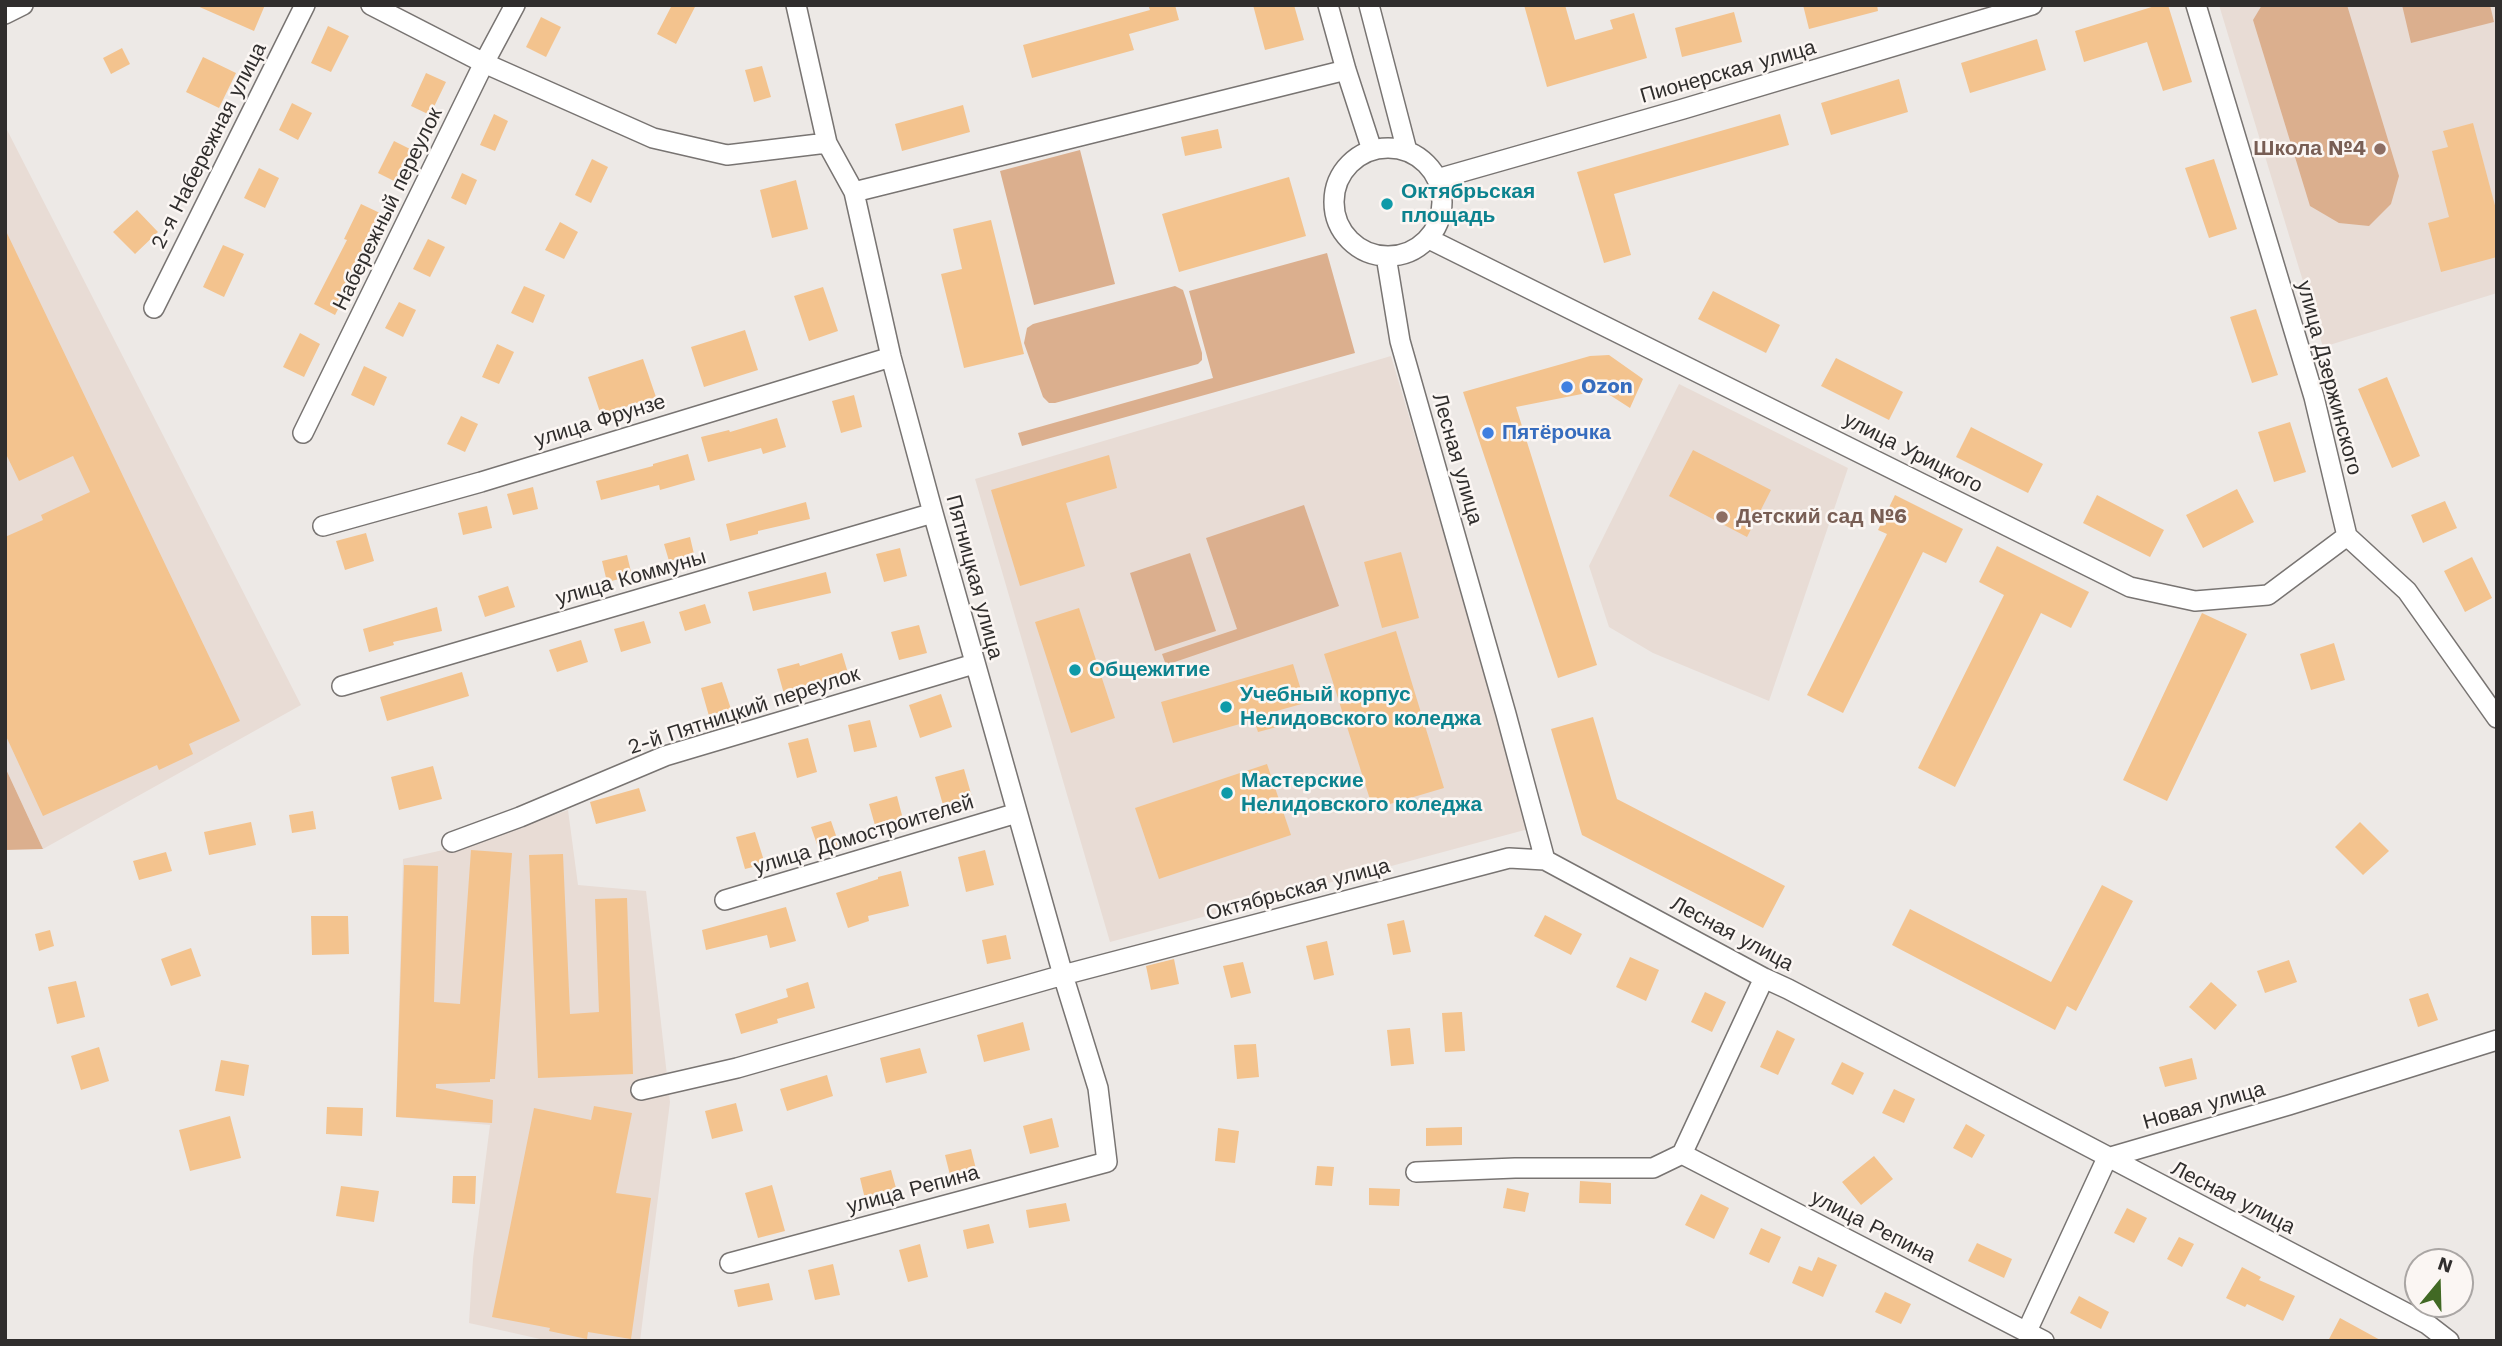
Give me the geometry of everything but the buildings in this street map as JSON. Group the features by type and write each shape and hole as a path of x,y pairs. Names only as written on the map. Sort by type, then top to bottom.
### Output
{"street":[{"path":"5,14 23,5"},
{"name":"2-я Набережная улица","path":"154,308 305,5"},
{"path":"371,5 484,63 653,138 727,155 827,143"},
{"name":"Набережный переулок","path":"303,433 515,5"},
{"name":"Пятницкая улица","path":"796,5 827,143 854,192 891,357 974,664 1098,1088 1107,1162"},
{"path":"1328,5 1372,150"},
{"path":"1370,5 1407,151"},
{"name":"Пионерская улица","path":"1437,178 1683,109 2032,5"},
{"name":"улица Дзержинского","path":"2196,5 2315,397 2347,536"},
{"path":"854,192 1346,70"},
{"path":"1390,147 1407,151 1423,160 1437,178 1443,207 1438,224 1429,239 1407,253 1386,256 1363,250 1348,239 1338,224 1334,206 1335,188 1343,172 1356,158 1372,150 1390,147"},
{"name":"улица Урицкого","path":"1429,239 2130,587 2195,601 2268,595 2347,536"},
{"name":"Лесная улица","path":"1386,256 1400,341 1507,714 1545,860 1764,978 2427,1324 2449,1341"},
{"name":"улица Фрунзе","path":"323,526 481,482 891,357"},
{"name":"улица Коммуны","path":"342,686 933,513"},
{"path":"2347,536 2407,591 2497,718"},
{"name":"2-й Пятницкий переулок","path":"452,842 520,817 665,756 974,664"},
{"name":"улица Домостроителей","path":"725,900 1017,813"},
{"name":"Октябрьская улица","path":"641,1090 737,1068 1063,975 1509,858 1545,860"},
{"path":"1416,1172 1515,1168 1653,1168 1682,1154 1764,978"},
{"name":"Новая улица","path":"2107,1158 2497,1040"},
{"name":"улица Репина","path":"1682,1154 2035,1336"},
{"path":"2035,1336 2107,1158"},
{"name":"улица Репина","path":"730,1263 1107,1162"}],"shaded area":[{"name":"Школа №4","path":"2219,5 2497,5 2497,293 2323,347"},
{"path":"2262,5 2347,5 2399,176 2391,204 2369,226 2339,223 2310,206 2253,20"},
{"path":"2402,5 2490,5 2494,22 2411,43"},
{"path":"5,126 301,705 43,849 5,767"},
{"path":"1080,150 1115,284 1034,305 1000,171"},
{"path":"1327,253 1355,353 1022,446 1018,433 1213,378 1189,291"},
{"path":"1175,286 1183,290 1202,353 1202,360 1198,364 1055,403 1049,403 1043,397 1024,343 1027,328 1033,324"},
{"path":"1391,356 1532,828 1110,942 975,479"},
{"name":"Детский сад №6","path":"1679,384 1848,468 1769,701 1653,653 1609,627 1589,566"},
{"path":"1304,505 1339,606 1166,665 1162,654 1237,629 1206,538"},
{"path":"1190,553 1216,631 1155,651 1130,573"},
{"path":"5,767 43,849 5,850"},
{"path":"568,810 578,885 646,891 670,1102 640,1341 549,1341 469,1323 473,1259 490,1125 396,1117 403,859 470,844"}],"place":[{"name":"Школа №4","path":"2380,149"},
{"name":"Октябрьская площадь","path":"1387,204"},
{"name":"Ozon","path":"1567,387"},
{"name":"Пятёрочка","path":"1488,433"},
{"name":"Детский сад №6","path":"1722,517"},
{"name":"Общежитие","path":"1075,670"},
{"name":"Учебный корпус Нелидовского коледжа","path":"1226,707"},
{"name":"Мастерские Нелидовского коледжа","path":"1227,793"}]}
